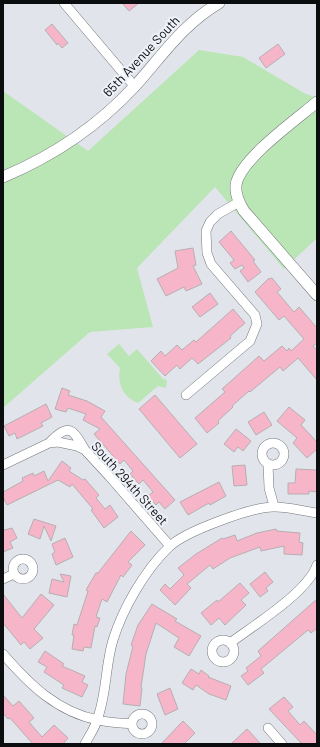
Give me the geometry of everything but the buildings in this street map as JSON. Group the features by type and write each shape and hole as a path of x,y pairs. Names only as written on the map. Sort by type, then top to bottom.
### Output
{"street":[{"path":"64,3 135,86"},
{"name":"65th Avenue South","path":"3,177 55,153 90,127 135,86 183,30 219,3"},
{"path":"317,102 255,155 242,171 236,185 239,202 251,220 317,295"},
{"path":"186,395 250,341 257,324 255,315 211,264 206,253 206,231 210,222 218,214 239,202"},
{"path":"3,465 49,443 61,432 70,430 74,432 85,450"},
{"name":"South 294th Street","path":"49,443 67,443 85,450 170,546"},
{"path":"268,464 269,488 274,506"},
{"path":"85,744 97,720 113,641 122,616 150,570 170,546 206,526 231,516 274,506 317,513"},
{"path":"230,643 297,592 308,580 317,565"},
{"path":"3,579 14,574"},
{"path":"3,654 20,674 58,705 97,720 132,724"},
{"path":"268,728 282,744"}],"green space":[{"path":"199,50 243,57 304,93 317,98 317,238 284,269 215,187 137,268 153,327 90,332 3,408 3,91 88,151"},
{"path":"119,344 129,356 137,349 163,379 167,380 166,388 158,386 138,403 128,397 120,385 120,368 107,354"}]}
